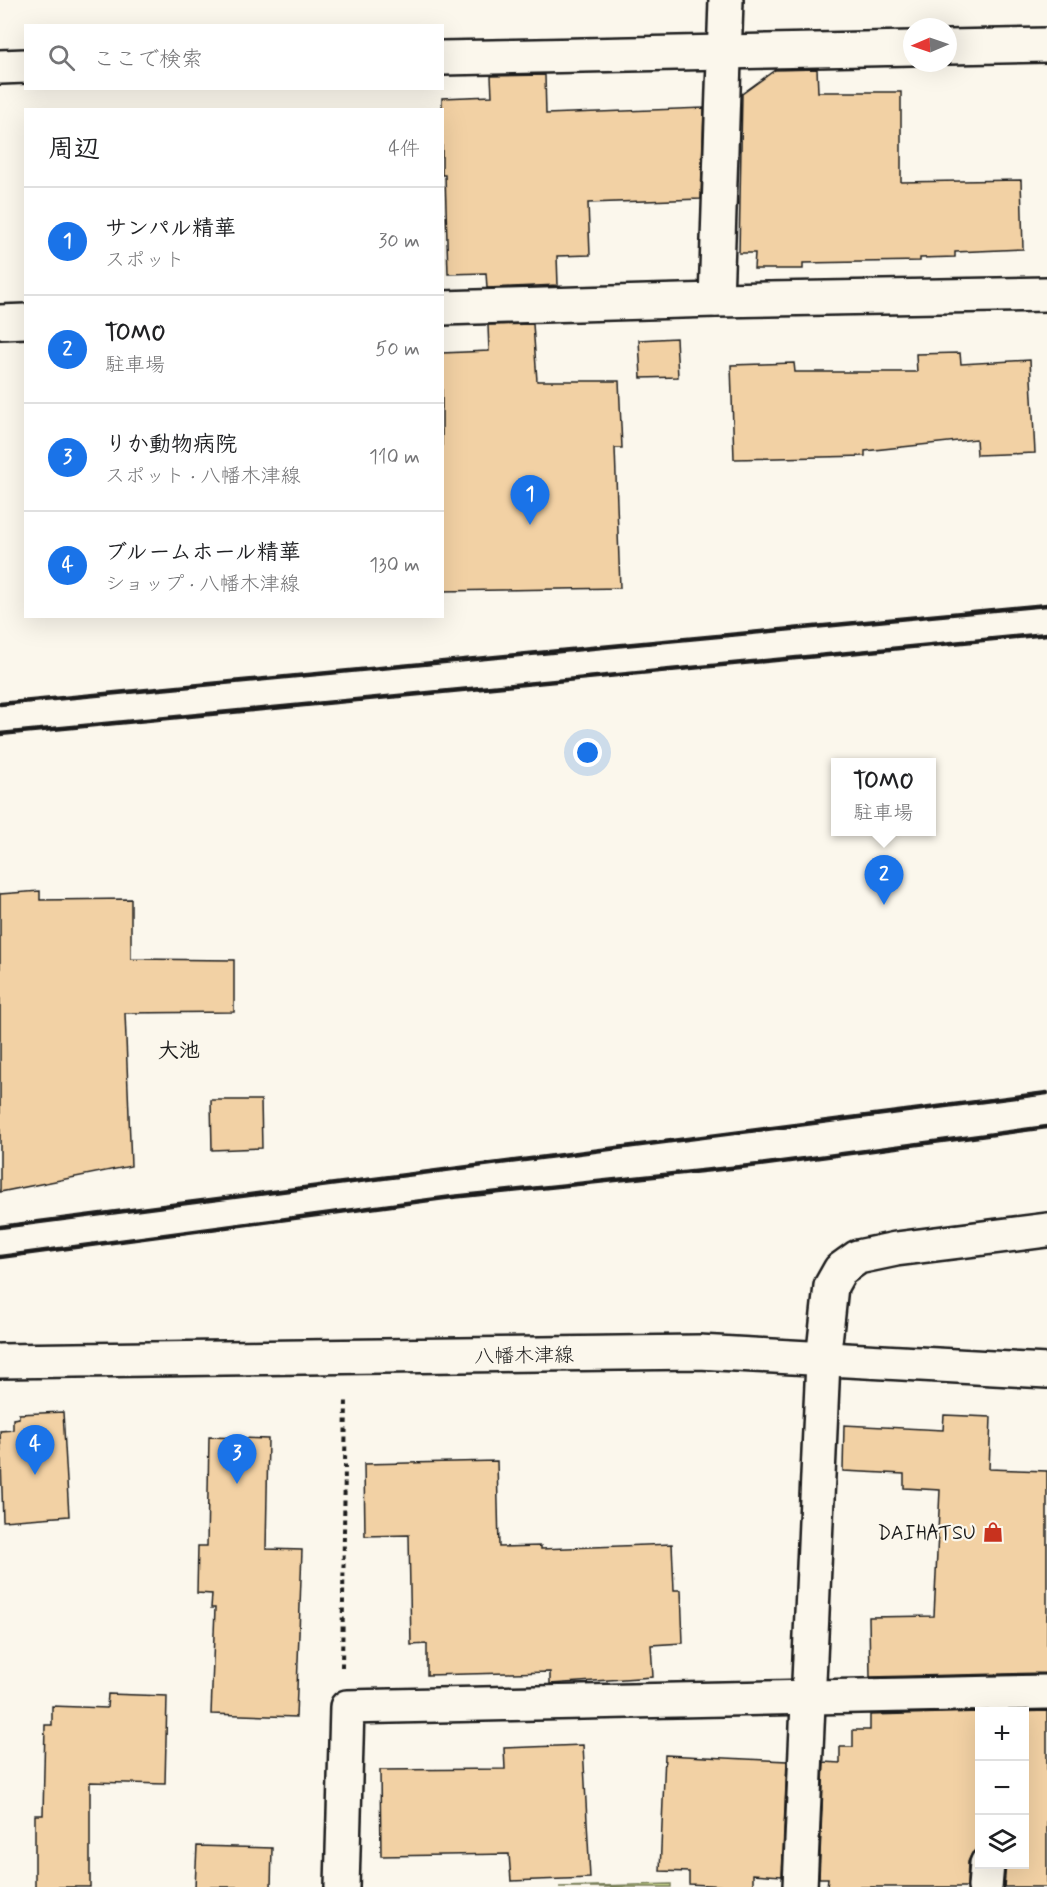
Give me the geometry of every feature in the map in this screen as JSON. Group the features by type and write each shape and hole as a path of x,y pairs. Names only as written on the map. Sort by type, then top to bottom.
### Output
{"street":[{"path":"716,300 726,0"},
{"path":"957,47 1047,45"},
{"path":"444,58 903,48"},
{"path":"0,67 24,66"},
{"path":"444,308 1047,294"},
{"path":"0,322 24,321"},
{"path":"801,1887 823,1361 831,1286 840,1270 858,1257 896,1249 1047,1230"},
{"name":"八幡木津線","path":"0,1361 699,1353 1047,1371"},
{"path":"342,1887 346,1707 809,1698 998,1703 1047,1692"},
{"path":"985,1887 987,1869"}],"path":[{"path":"346,1395 342,1683 346,1707"}],"green space":[{"path":"671,1884 671,1887 559,1887"}],"building":[{"path":"817,69 818,92 901,92 901,182 1021,180 1023,249 955,252 955,257 920,258 920,261 803,263 803,269 754,269 755,253 739,253 742,94 775,70"},
{"path":"545,75 546,114 704,108 701,199 588,203 590,255 557,256 558,285 487,288 486,273 448,274 442,98 492,96 491,76"},
{"path":"533,324 537,381 619,381 622,448 615,448 620,588 444,591 444,353 489,351 488,325"},
{"path":"676,338 678,377 641,378 639,340"},
{"path":"960,353 961,364 1030,360 1035,453 977,455 976,439 865,451 865,456 734,459 731,365 794,363 795,372 917,372 916,354"},
{"path":"40,891 40,900 131,899 131,959 234,960 234,1012 125,1013 131,1166 0,1192 0,894"},
{"path":"211,1100 261,1100 262,1148 212,1150"},
{"path":"63,1412 69,1516 3,1521 0,1431 13,1430 13,1419 19,1418 19,1414"},
{"path":"944,1415 991,1417 989,1469 1047,1471 1047,1673 870,1677 869,1617 934,1616 940,1490 904,1488 904,1474 843,1471 844,1425 943,1430"},
{"path":"209,1437 268,1439 266,1549 302,1550 296,1717 211,1714 215,1608 211,1608 212,1594 197,1593 198,1546 207,1546"},
{"path":"497,1461 499,1547 541,1546 541,1549 672,1544 674,1590 681,1590 683,1643 651,1645 653,1677 550,1684 550,1672 427,1675 427,1644 411,1645 409,1535 365,1536 364,1464"},
{"path":"108,1694 167,1696 165,1784 90,1782 90,1887 35,1887 35,1815 43,1815 45,1725 52,1725 52,1706 107,1708"},
{"path":"1047,1711 1047,1887 1004,1887 1006,1869 1029,1869 1029,1712"},
{"path":"975,1712 975,1851 968,1862 967,1887 827,1887 828,1878 819,1878 824,1762 840,1763 840,1747 853,1747 853,1730 870,1730 870,1715"},
{"path":"583,1745 590,1878 511,1881 509,1854 381,1856 380,1770 505,1769 504,1748"},
{"path":"665,1755 787,1761 782,1876 753,1874 753,1887 746,1887 689,1884 689,1872 660,1871"},
{"path":"197,1846 272,1848 271,1887 195,1887"}],"railway":[{"path":"0,704 1047,605"},
{"path":"0,734 1047,634"},
{"path":"0,1227 1047,1093"},
{"path":"0,1257 452,1197 759,1165 1047,1127"}],"place":[{"name":"サンパル精華","path":"530,525"},
{"name":"TOMO","path":"884,905"},
{"name":"ブルームホール精華","path":"35,1475"},
{"name":"りか動物病院","path":"237,1484"},
{"name":"DAIHATSU","path":"993,1532"}],"district":[{"name":"大池","path":"179,1050"}]}
